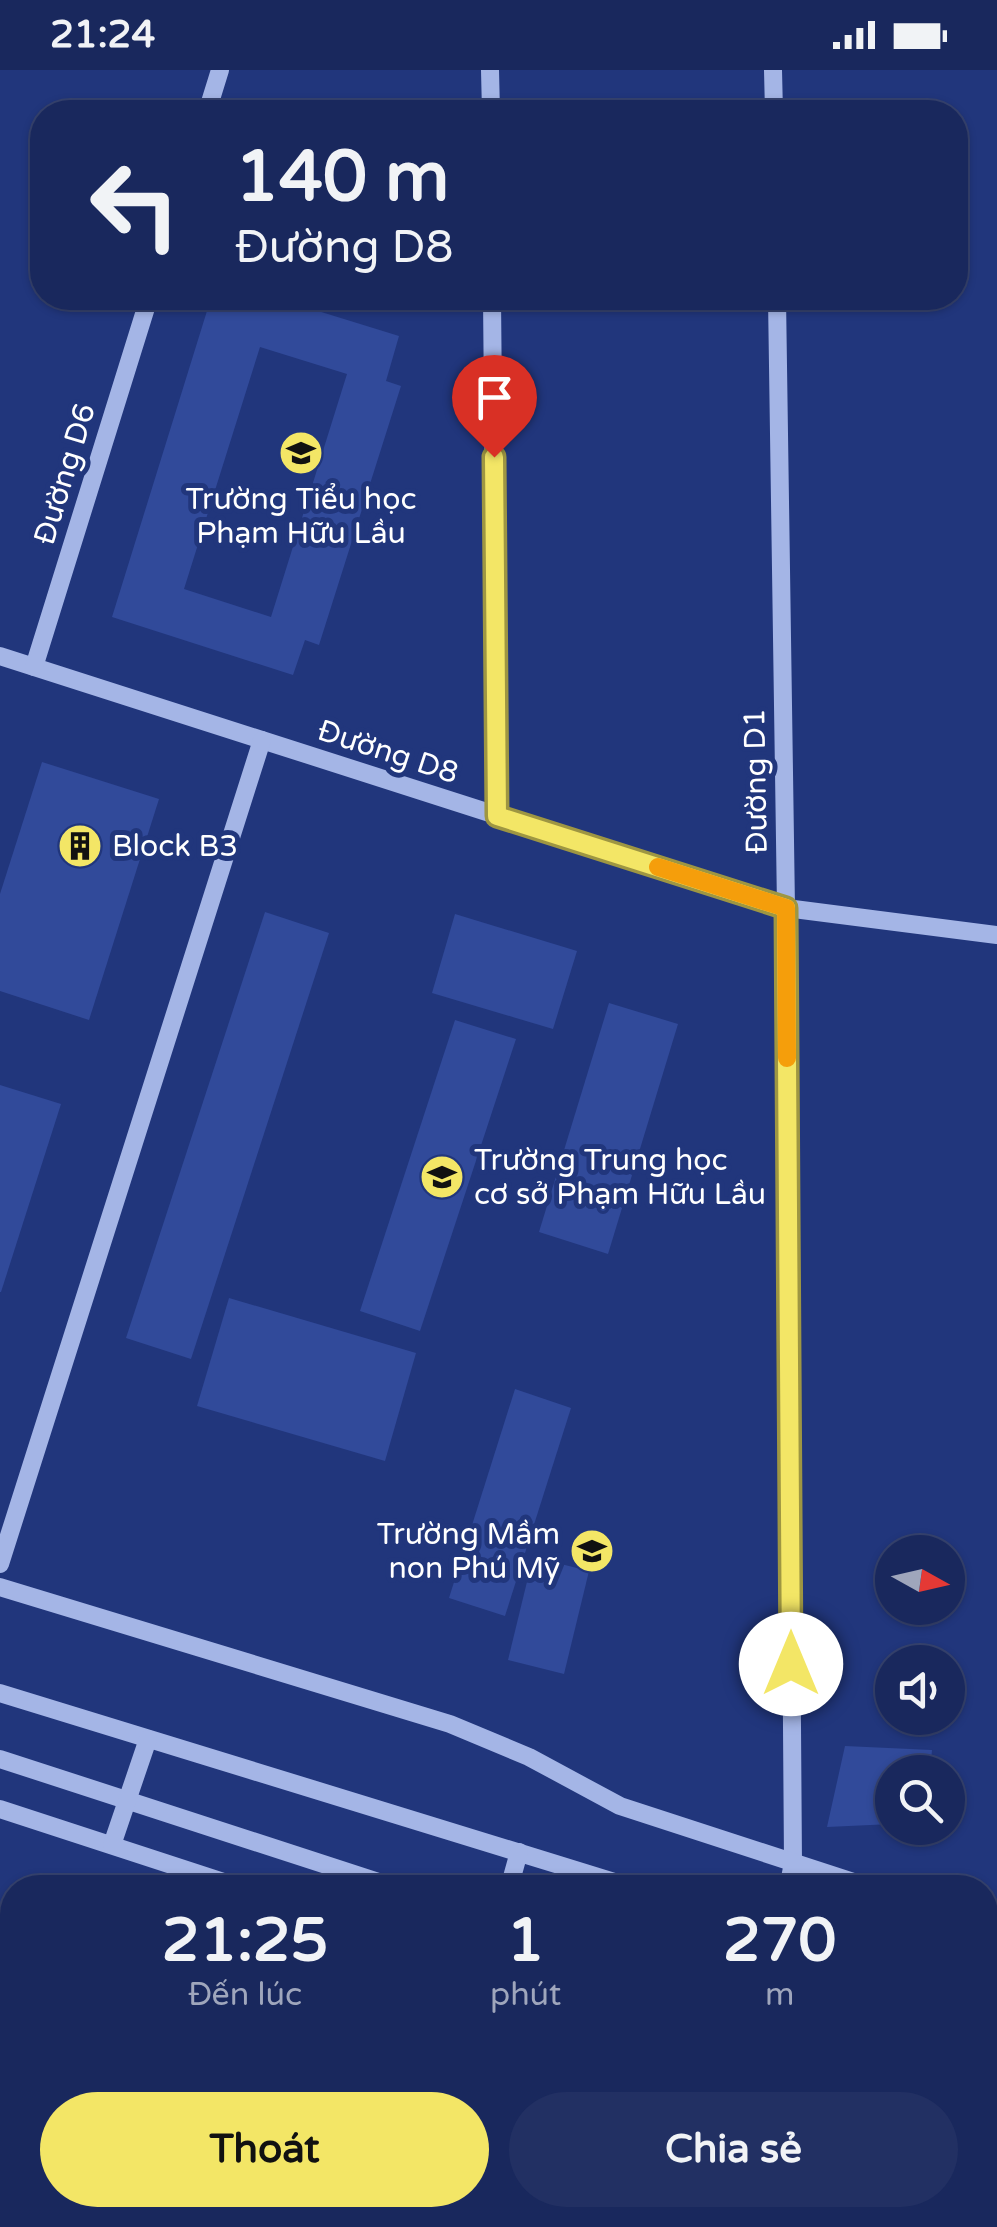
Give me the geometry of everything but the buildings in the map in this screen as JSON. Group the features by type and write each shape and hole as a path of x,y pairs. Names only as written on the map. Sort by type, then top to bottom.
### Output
{"street":[{"path":"210,100 220,70"},
{"path":"490,70 491,100"},
{"path":"773,70 774,100"},
{"name":"Đường D6","path":"34,667 145,310"},
{"path":"492,310 497,816"},
{"name":"Đường D1","path":"777,310 786,908 791,1875"},
{"name":"Đường D8","path":"0,656 786,908 997,935"},
{"path":"0,1564 262,740"},
{"path":"0,1588 450,1724 529,1757 620,1806 829,1875"},
{"path":"0,1693 592,1875"},
{"path":"112,1846 148,1739"},
{"path":"0,1758 357,1875"},
{"path":"0,1809 202,1875"},
{"path":"513,1875 519,1852"}],"slow traffic":[{"path":"658,867 786,908 787,1058"}],"place":[{"name":"Trường Tiểu học Phạm Hữu Lầu","path":"301,453"},
{"name":"Block B3","path":"80,846"},
{"name":"Trường Trung học cơ sở Phạm Hữu Lầu","path":"442,1177"},
{"name":"Trường Mầm non Phú Mỹ","path":"592,1551"}],"route":[{"path":"494,457 497,816 786,908 791,1664"}]}
